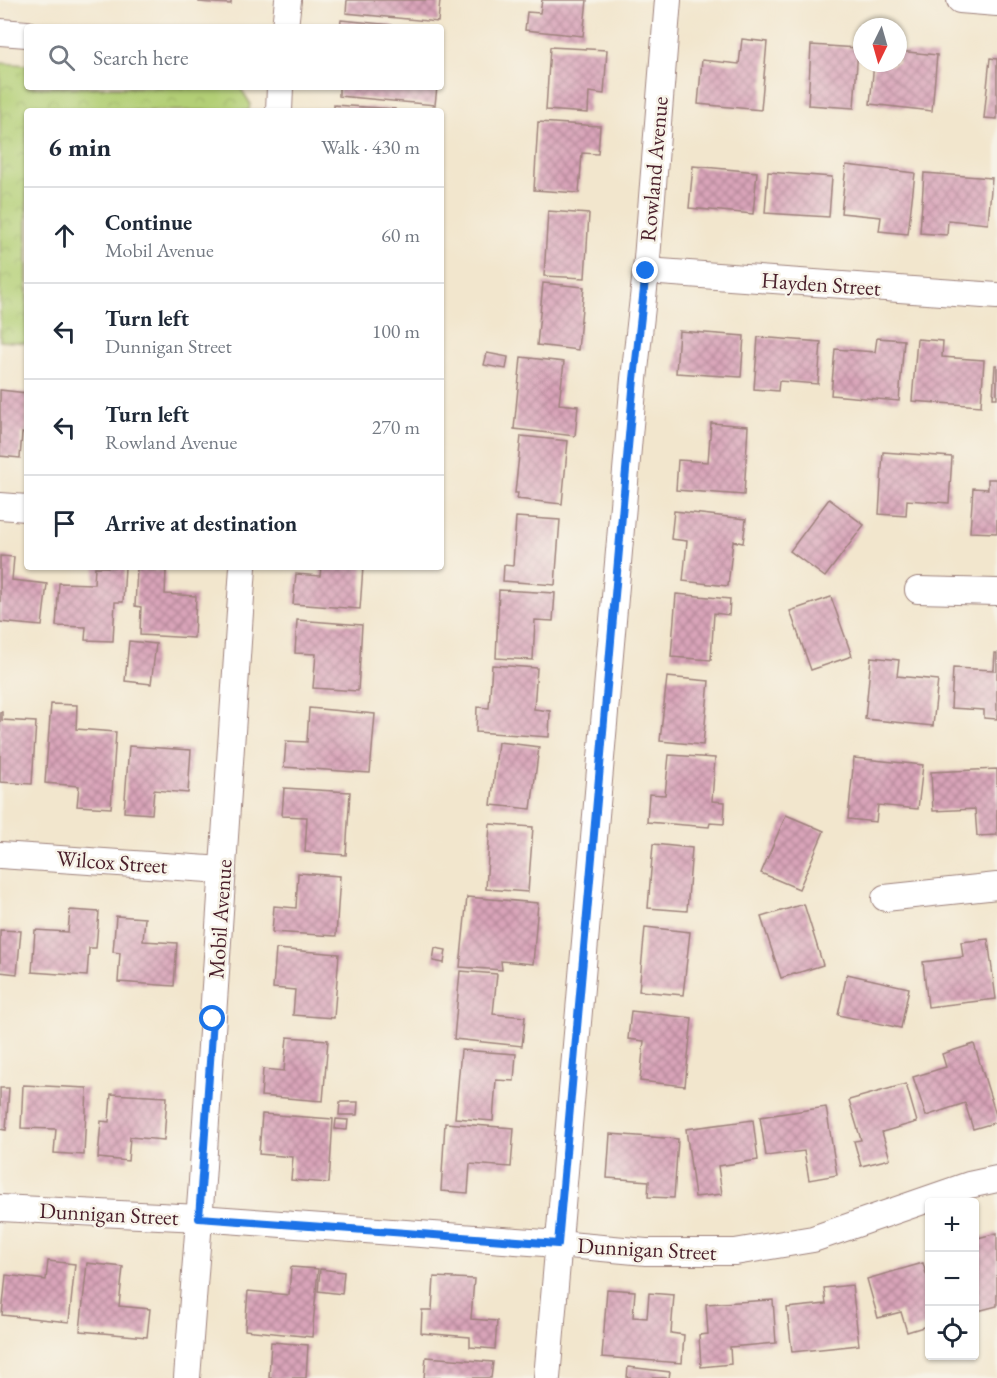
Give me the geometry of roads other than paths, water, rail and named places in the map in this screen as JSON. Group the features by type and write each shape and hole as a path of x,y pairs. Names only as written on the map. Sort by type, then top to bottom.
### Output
{"street":[{"path":"285,24 288,0"},
{"name":"Rowland Avenue","path":"547,1378 668,0"},
{"path":"960,0 997,3"},
{"path":"0,32 24,34"},
{"path":"279,108 280,90"},
{"name":"Hayden Street","path":"646,271 997,296"},
{"path":"0,506 24,508"},
{"name":"Mobil Avenue","path":"187,1378 243,570"},
{"path":"918,590 997,591"},
{"name":"Wilcox Street","path":"0,855 223,870"},
{"path":"885,898 997,886"},
{"name":"Dunnigan Street","path":"0,1208 199,1218 646,1252 735,1252 813,1239 969,1185 997,1179"}]}
